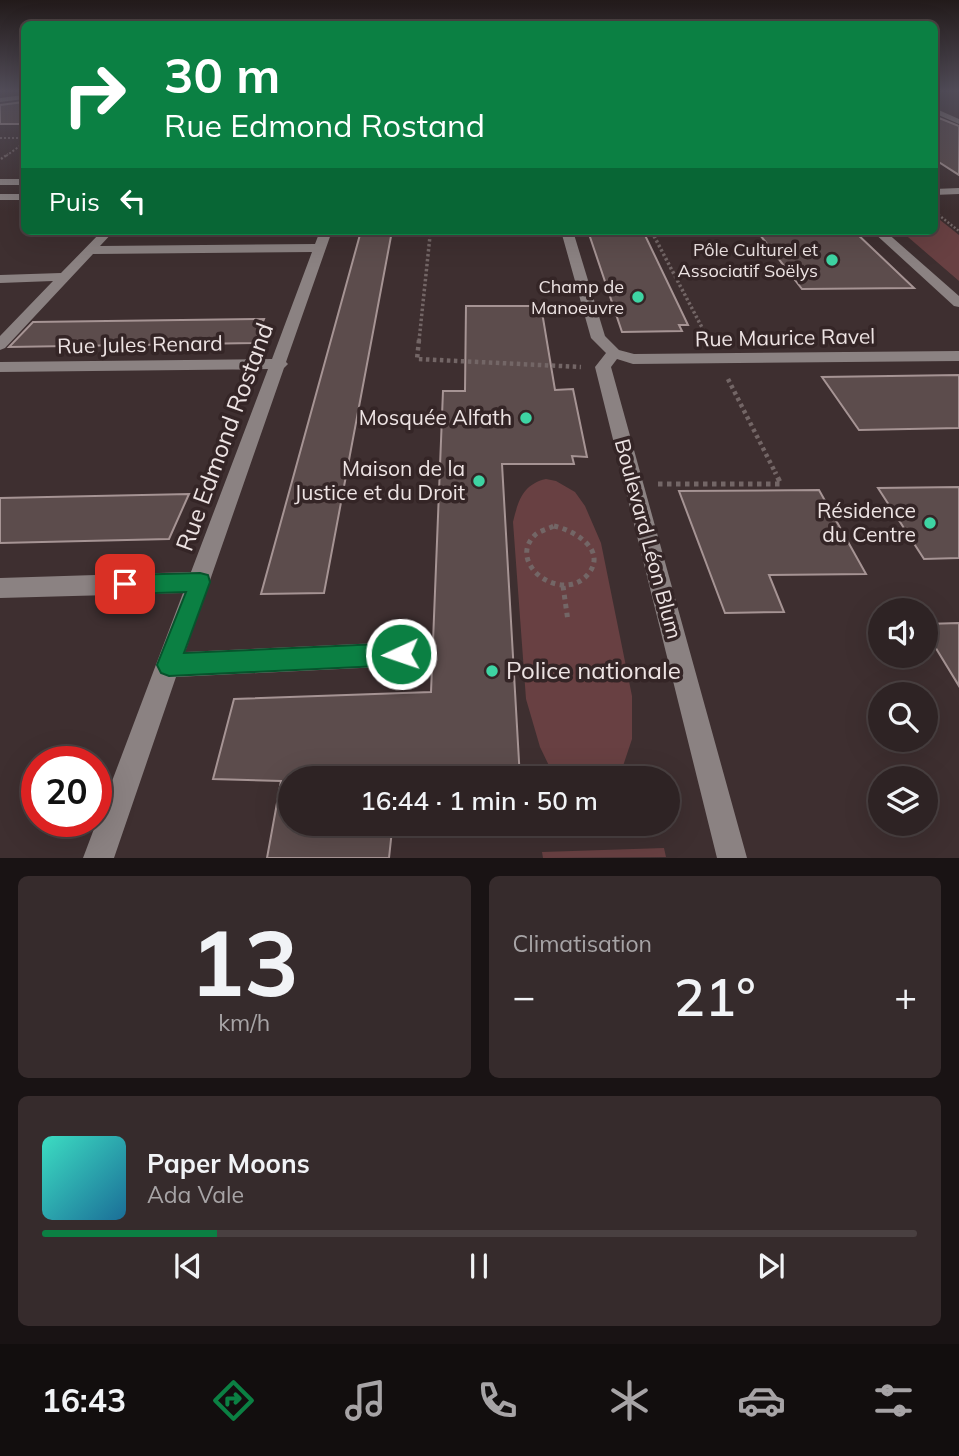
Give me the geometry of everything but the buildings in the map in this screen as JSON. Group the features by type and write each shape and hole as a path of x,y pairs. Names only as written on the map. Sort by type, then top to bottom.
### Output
{"street":[{"path":"0,182 21,181"},
{"path":"938,186 959,186"},
{"path":"938,192 959,191"},
{"path":"0,197 21,197"},
{"path":"0,345 104,235"},
{"name":"Boulevard Léon Blum","path":"568,235 595,332 608,360 633,484 732,858"},
{"path":"882,235 959,303"},
{"path":"90,250 324,239"},
{"name":"Rue Edmond Rostand","path":"98,858 324,239"},
{"path":"0,279 65,277"},
{"name":"Rue Maurice Ravel","path":"608,360 959,356"},
{"name":"Rue Jules Renard","path":"0,367 280,364"},
{"path":"0,588 200,582"},
{"path":"169,665 401,654"}],"path":[{"path":"0,138 21,140"},
{"path":"1,159 21,142"},
{"path":"938,215 959,231"},
{"path":"430,235 417,359 608,360"},
{"path":"633,484 781,484 654,235"},
{"path":"554,526 575,531 584,537 593,554 593,564 583,580 563,586 540,579 527,561 528,541 544,528 554,526"},
{"path":"563,586 568,621"}],"shaded area":[{"path":"938,218 959,235 959,281 906,235 938,235"},
{"path":"538,481 556,481 575,492 585,506 601,543 632,696 632,739 623,766 549,766 540,747 526,699 513,522 523,494"},
{"path":"664,848 666,857 543,858 542,852"}],"place":[{"name":"Pôle Culturel et Associatif Soëlys","path":"832,260"},
{"name":"Champ de Manoeuvre","path":"638,297"},
{"name":"Mosquée Alfath","path":"526,418"},
{"name":"Maison de la Justice et du Droit","path":"479,481"},
{"name":"Résidence du Centre","path":"930,523"},
{"name":"Police nationale","path":"492,671"}],"route":[{"path":"125,584 200,582 169,665 401,654"}]}
